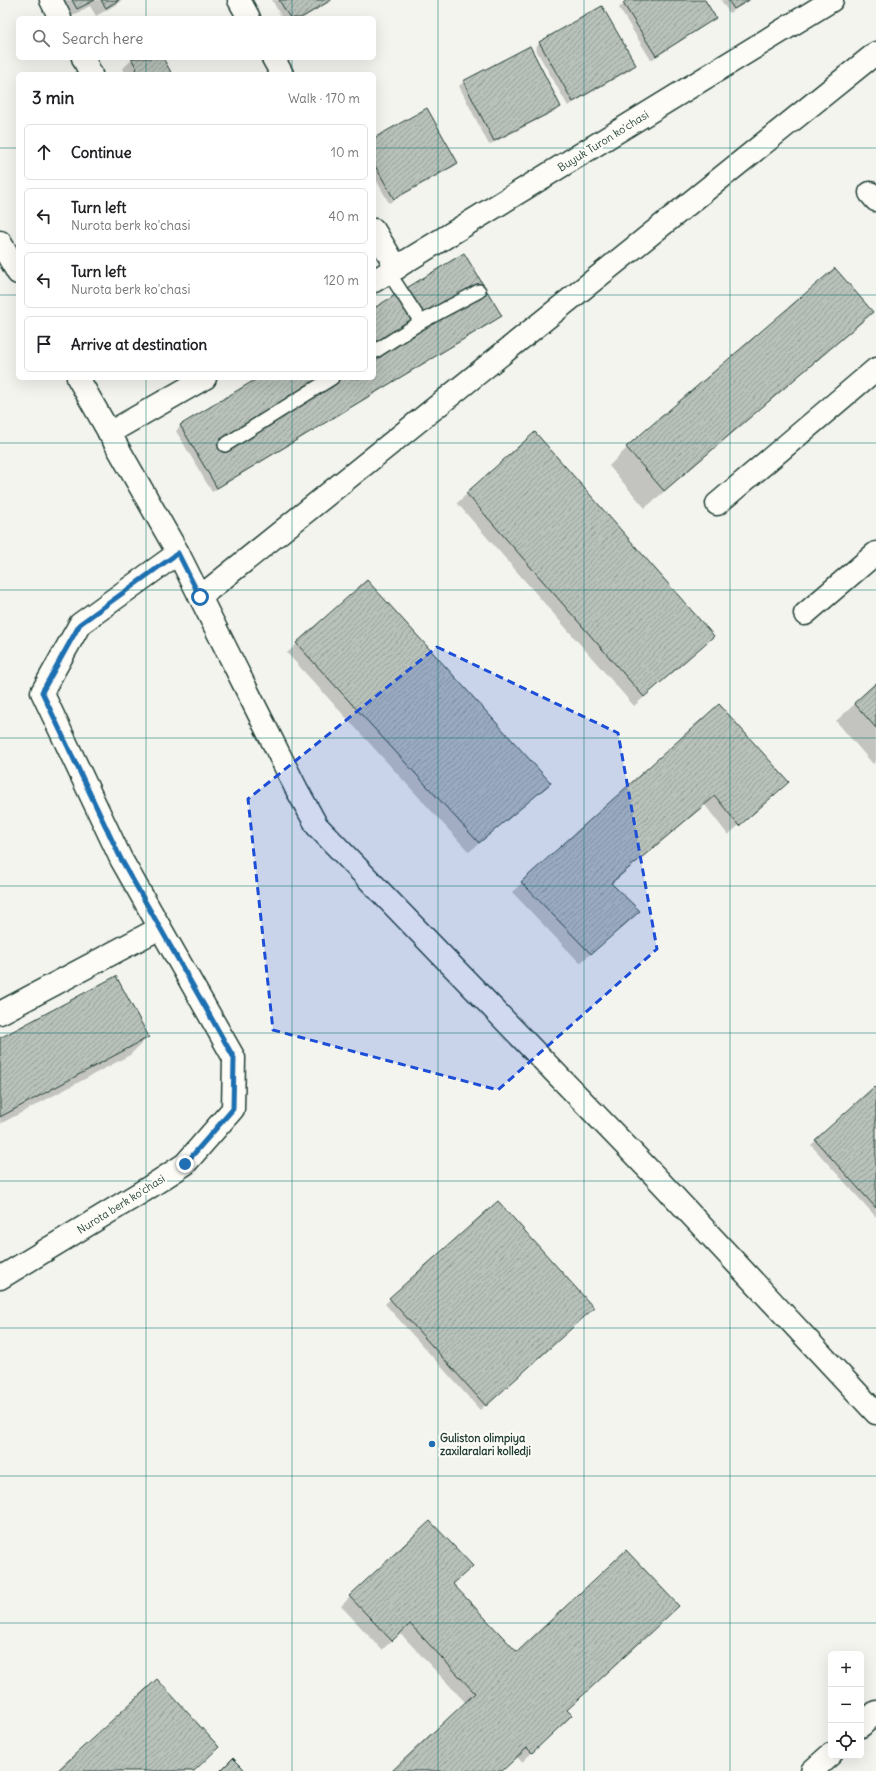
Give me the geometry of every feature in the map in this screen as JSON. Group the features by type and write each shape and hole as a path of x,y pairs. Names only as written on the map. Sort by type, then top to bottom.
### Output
{"street":[{"path":"50,0 59,16"},
{"path":"239,0 248,16"},
{"name":"Buyuk Turon ko'chasi","path":"387,274 832,0"},
{"path":"200,597 876,53"},
{"path":"84,60 91,72"},
{"path":"274,60 281,72"},
{"path":"376,237 387,274"},
{"path":"0,242 16,270"},
{"path":"717,504 876,368"},
{"path":"79,380 178,553 296,788 317,826 648,1169 876,1412"},
{"path":"109,433 202,380"},
{"name":"Nurota berk ko'chasi","path":"0,1278 185,1164 233,1109 234,1058 121,859 42,692 80,624 178,553"},
{"path":"805,614 876,553"},
{"path":"0,1013 160,928"},
{"path":"864,1723 876,1712"},
{"path":"812,1771 828,1757"}],"lane":[{"path":"387,274 421,322"},
{"path":"376,351 421,322 479,291"},
{"path":"225,445 329,380"}],"highlighted area":[{"path":"437,647 618,733 657,949 498,1090 273,1030 248,799"}],"building":[{"path":"72,0 95,0 77,9"},
{"path":"101,0 119,0 106,8"},
{"path":"279,0 331,0 304,16 289,16"},
{"path":"627,0 705,0 716,18 656,56 623,3"},
{"path":"728,0 749,0 734,9"},
{"path":"602,6 636,65 573,102 539,42"},
{"path":"530,46 561,107 494,141 463,81"},
{"path":"132,60 164,60 171,72 132,72 137,69"},
{"path":"427,108 458,163 394,199 376,168 376,137"},
{"path":"464,253 502,316 217,488 180,425 255,380 376,380 376,307"},
{"path":"835,268 873,312 664,491 626,447"},
{"path":"535,432 714,636 644,697 466,493"},
{"path":"367,580 551,783 479,843 296,643"},
{"path":"876,683 876,728 854,703"},
{"path":"719,704 789,782 739,826 715,796 611,883 640,911 591,954 521,882"},
{"path":"116,976 149,1037 0,1117 0,1038"},
{"path":"874,1087 876,1089 876,1208 815,1140"},
{"path":"498,1201 594,1308 486,1406 389,1298"},
{"path":"430,1521 473,1566 453,1584 517,1652 626,1550 679,1606 567,1710 572,1715 532,1753 527,1748 502,1771 392,1771 475,1693 410,1624 392,1641 349,1596"},
{"path":"157,1679 219,1747 194,1771 57,1771"},
{"path":"233,1758 246,1771 220,1771"}],"place":[{"name":"Guliston olimpiya zaxilaralari kolledji","path":"432,1444"}],"route":[{"path":"185,1164 233,1109 234,1058 121,859 42,692 80,624 178,553 200,597"}]}
